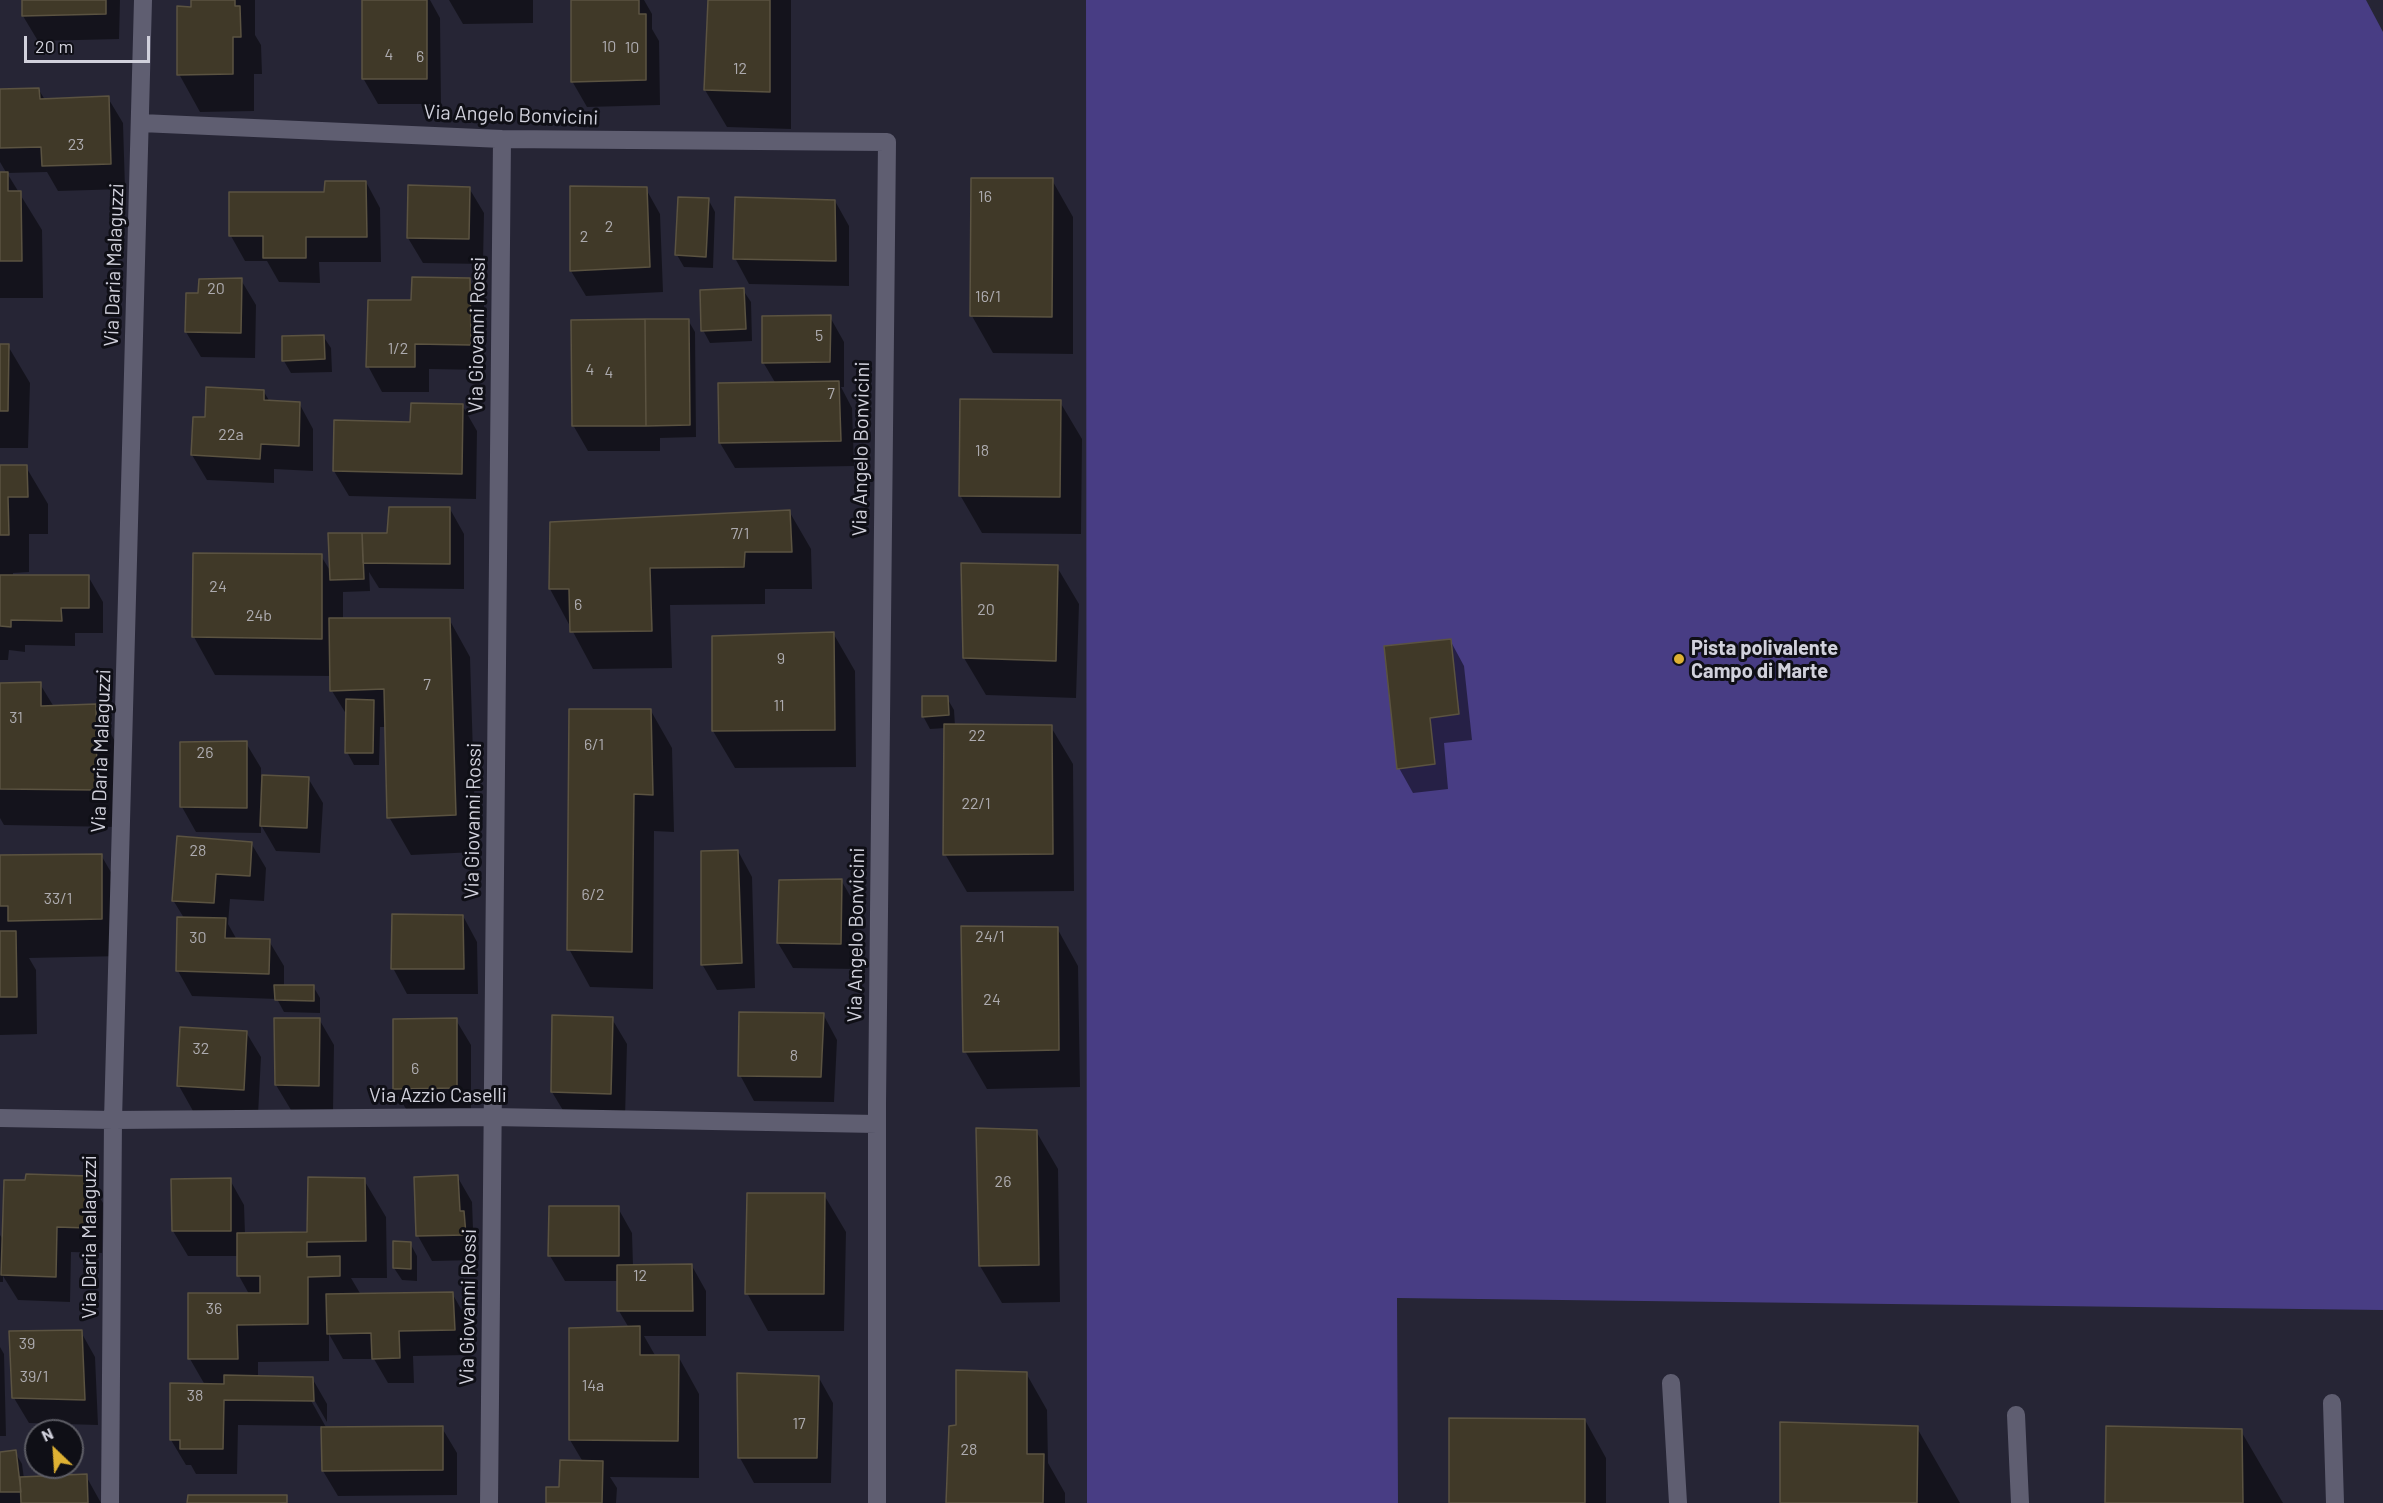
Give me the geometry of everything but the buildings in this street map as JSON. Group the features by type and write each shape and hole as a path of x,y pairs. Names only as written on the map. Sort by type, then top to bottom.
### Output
{"street":[{"name":"Via Daria Malaguzzi","path":"110,1503 113,1120 143,0"},
{"name":"Via Angelo Bonvicini","path":"141,123 502,138 887,142 877,1124 877,1503"},
{"name":"Via Giovanni Rossi","path":"489,1503 502,138"},
{"name":"Via Azzio Caselli","path":"0,1118 113,1120 492,1117 877,1124"},
{"path":"1671,1383 1678,1503"},
{"path":"2332,1403 2335,1503"},
{"path":"2016,1415 2020,1503"}],"shaded area":[{"path":"1086,0 2366,0 2383,32 2383,1310 1397,1298 1398,1503 1087,1503"}],"place":[{"name":"Pista polivalente Campo di Marte","path":"1679,659"}]}
